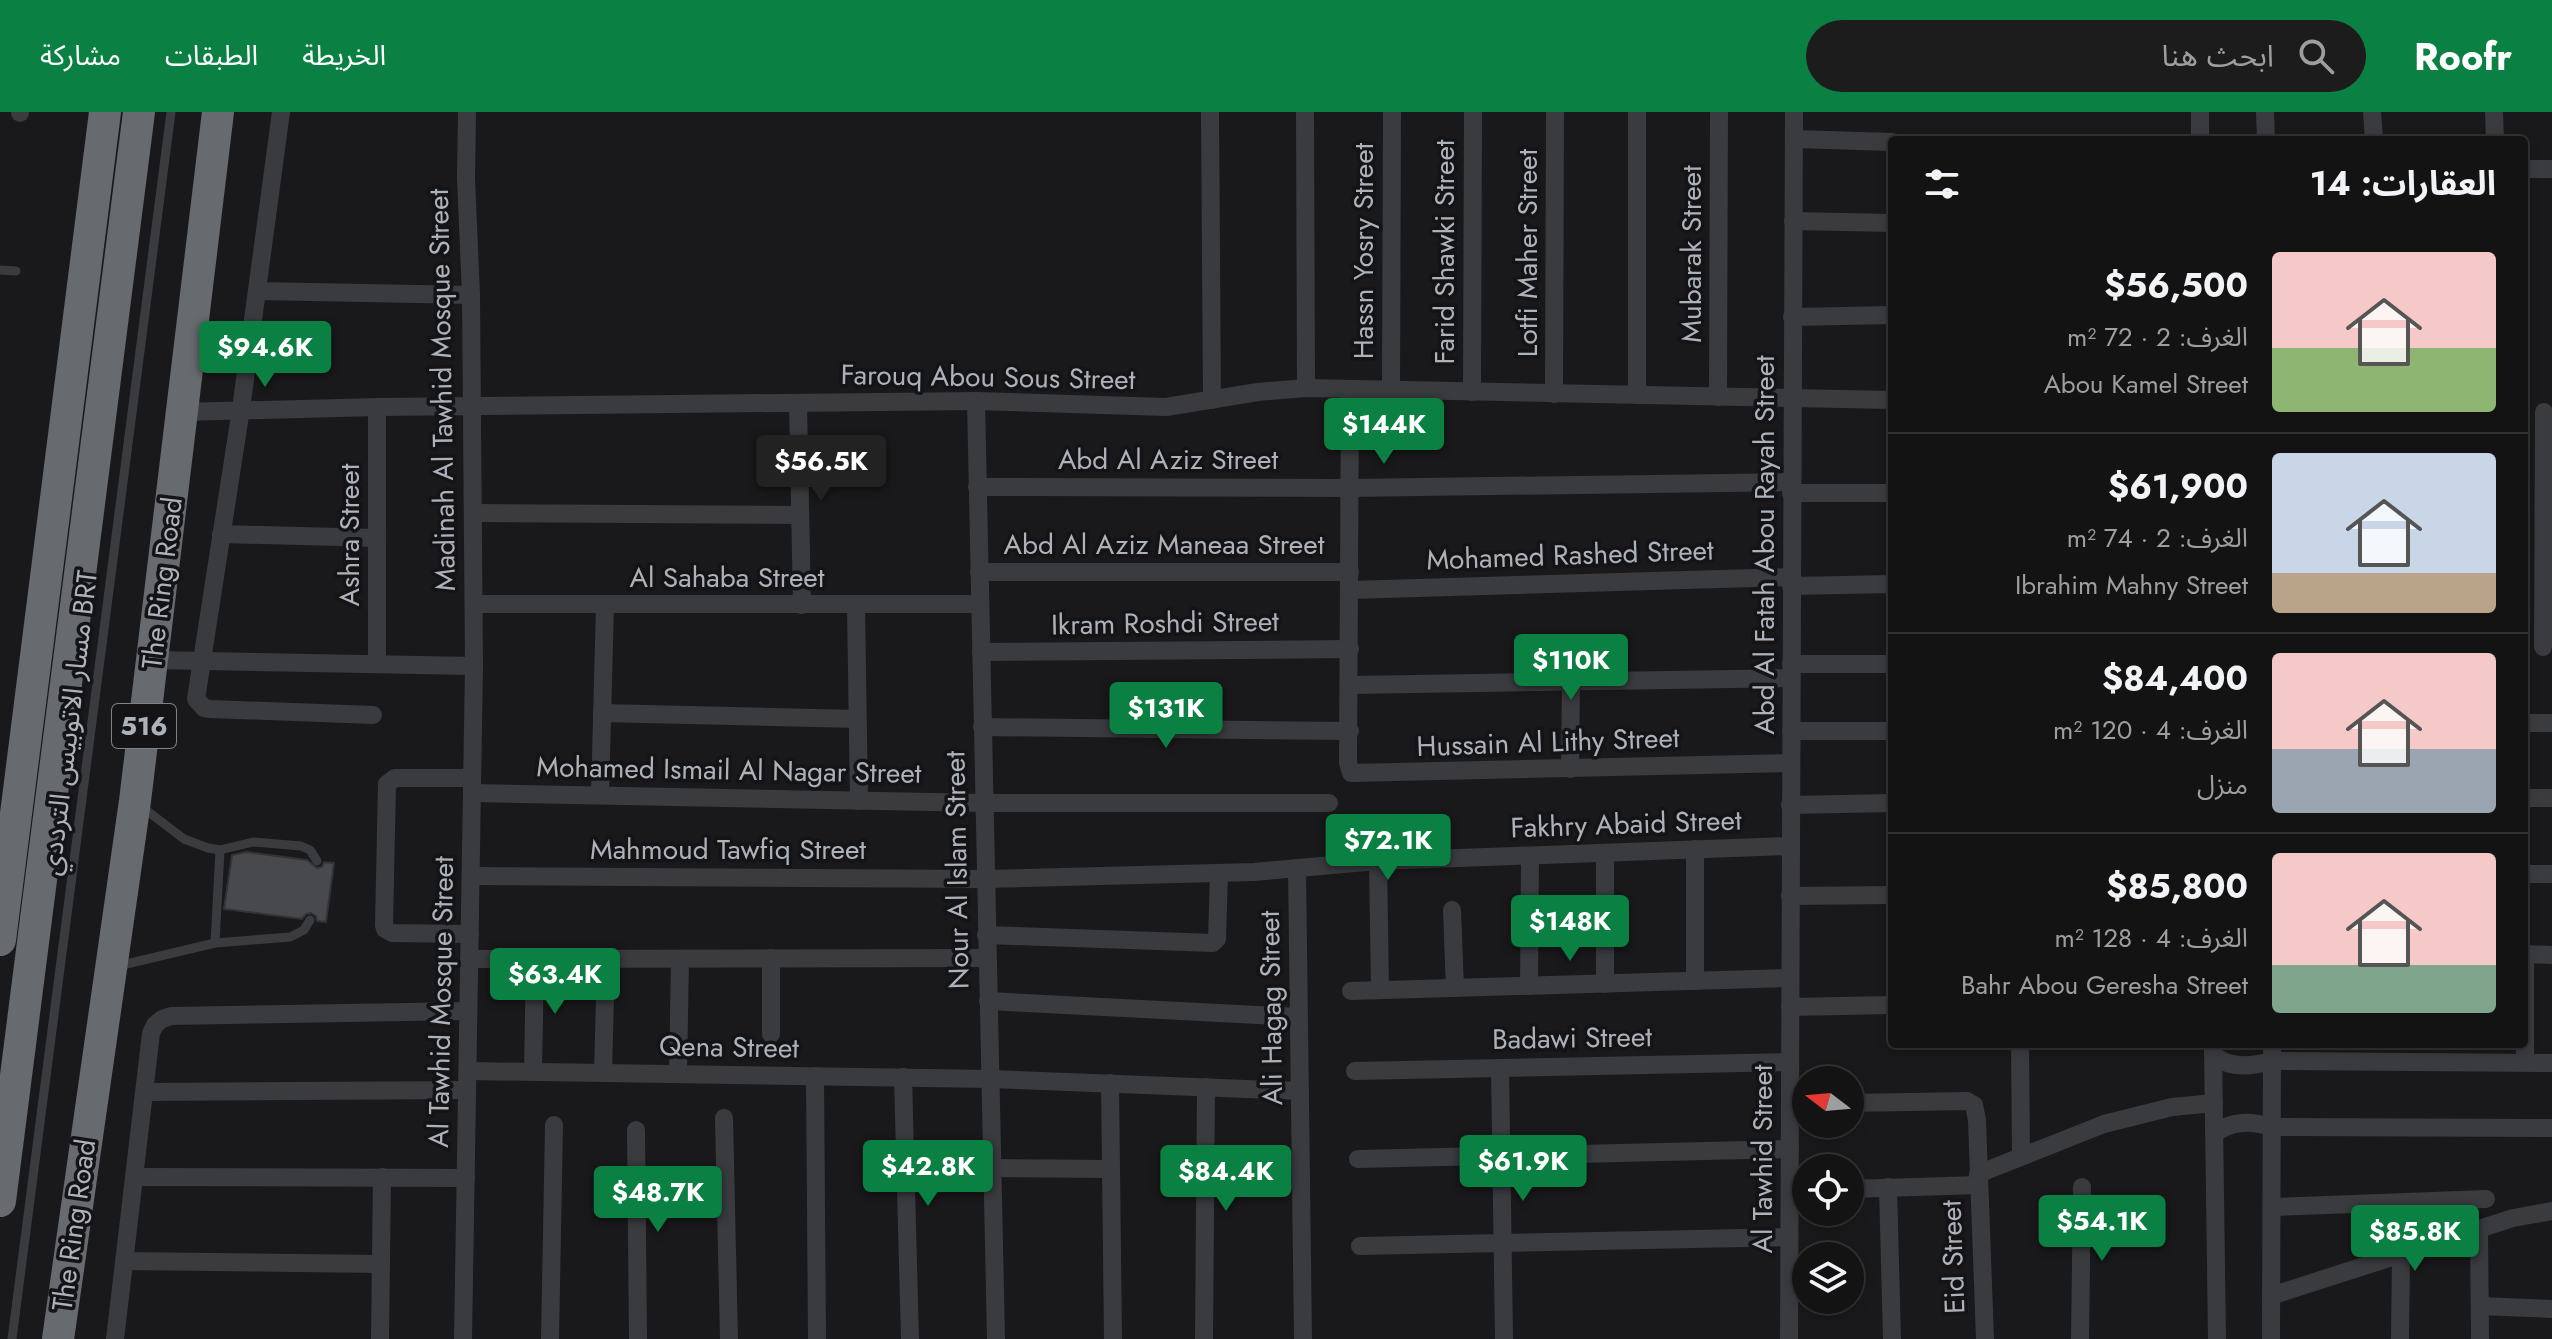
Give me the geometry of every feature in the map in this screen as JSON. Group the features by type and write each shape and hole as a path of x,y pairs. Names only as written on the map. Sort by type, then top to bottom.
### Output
{"highway":[{"path":"0,940 105,112"},
{"path":"0,1201 139,112"},
{"name":"The Ring Road","path":"58,1339 135,801 218,112"}],"street":[{"path":"281,112 241,409 196,699 204,708 373,715"},
{"name":"Madinah Al Tawhid Mosque Street","path":"467,112 474,666"},
{"path":"1210,112 1212,400"},
{"path":"1305,112 1306,388"},
{"name":"Hassn Yosry Street","path":"1391,390 1392,112"},
{"name":"Farid Shawki Street","path":"1472,392 1473,112"},
{"name":"Lotfi Maher Street","path":"1554,394 1555,112"},
{"path":"1637,112 1637,395"},
{"name":"Mubarak Street","path":"1718,397 1719,112"},
{"name":"Abd Al Fatah Abou Rayah Street","path":"1790,978 1794,112"},
{"path":"2200,112 2200,136"},
{"path":"2265,112 2266,136"},
{"path":"2372,112 2374,136"},
{"path":"2494,112 2495,136"},
{"path":"1794,139 1888,142"},
{"path":"2528,169 2552,169"},
{"path":"1793,221 1888,223"},
{"path":"257,291 471,295"},
{"path":"1792,317 1888,315"},
{"name":"Farouq Abou Sous Street","path":"182,412 976,401 1166,407 1258,392 1306,388 1888,400"},
{"path":"982,727 1350,731 1350,389"},
{"name":"Nour Al Islam Street","path":"976,401 996,1339"},
{"path":"798,403 802,605"},
{"name":"Ashra Street","path":"377,407 377,664"},
{"path":"2540,647 2540,489 2548,412"},
{"name":"Abd Al Aziz Street","path":"977,487 1791,487 1888,493"},
{"path":"473,513 800,515"},
{"path":"221,534 377,538"},
{"name":"Abd Al Aziz Maneaa Street","path":"979,572 1350,581"},
{"name":"Mohamed Rashed Street","path":"1350,581 1888,584"},
{"name":"Al Sahaba Street","path":"474,604 980,604"},
{"path":"600,795 605,605"},
{"path":"856,605 859,801"},
{"name":"Ikram Roshdi Street","path":"981,652 1350,649"},
{"path":"153,660 474,666"},
{"path":"1350,685 1571,681 1888,664"},
{"name":"Al Tawhid Mosque Street","path":"463,1339 474,666"},
{"path":"1570,769 1571,681"},
{"path":"602,713 857,719"},
{"path":"2528,723 2552,723"},
{"name":"Hussain Al Lithy Street","path":"1350,731 1348,771 1354,775 1791,763"},
{"path":"1791,731 1888,731"},
{"name":"Mohamed Ismail Al Nagar Street","path":"470,934 388,932 384,925 386,789 390,780 600,795 984,803 1329,803"},
{"path":"2528,798 2552,798"},
{"path":"1790,805 1888,803"},
{"name":"Fakhry Abaid Street","path":"985,879 1219,873 1378,861 1790,846"},
{"path":"1695,849 1695,981"},
{"path":"1605,853 1605,984"},
{"path":"1529,986 1530,856"},
{"path":"1378,861 1380,990"},
{"name":"Ali Hagag Street","path":"1297,868 1303,1339"},
{"path":"986,935 1217,942 1219,873"},
{"path":"2528,874 2552,874"},
{"name":"Mahmoud Tawfiq Street","path":"471,876 985,879"},
{"path":"1790,896 1888,895"},
{"path":"1452,910 1455,988"},
{"path":"2528,954 2552,955"},
{"path":"771,958 771,1034"},
{"path":"469,959 987,958"},
{"path":"533,1072 535,959"},
{"path":"603,1073 606,959"},
{"path":"678,1074 680,959"},
{"path":"1351,991 1790,978"},
{"name":"Al Tawhid Street","path":"1790,978 1792,1072"},
{"path":"988,1001 1298,1017"},
{"path":"1790,1007 1888,1005"},
{"path":"115,1339 149,1042 155,1025 171,1016 468,1011"},
{"path":"2020,1048 2021,1156"},
{"path":"2525,1048 2525,1062"},
{"path":"2213,1049 2219,1060 2245,1066 2272,1052 2552,1063"},
{"path":"2213,1049 2217,1339"},
{"path":"2271,1339 2272,1052"},
{"name":"Badawi Street","path":"1355,1071 1790,1062"},
{"path":"1500,1068 1504,1339"},
{"name":"Qena Street","path":"145,1092 467,1080 533,1072 990,1079 1300,1091"},
{"path":"815,1076 817,1339"},
{"path":"903,1077 910,1339"},
{"path":"1110,1083 1113,1339"},
{"path":"1204,1339 1206,1087"},
{"name":"Eid Street","path":"1864,1103 1970,1102 1976,1108 1985,1339"},
{"path":"1864,1188 1978,1179 2021,1156 2104,1124 2172,1107 2214,1103"},
{"path":"724,1118 729,1339"},
{"path":"2214,1134 2224,1126 2240,1122 2256,1122 2272,1127 2552,1128"},
{"path":"550,1339 554,1125"},
{"path":"636,1130 638,1339"},
{"name":"Al Tawhid Street","path":"1792,1138 1792,1159"},
{"path":"1358,1159 1790,1149"},
{"path":"992,1168 1111,1169"},
{"path":"135,1177 466,1178"},
{"path":"380,1339 382,1177"},
{"path":"1888,1187 1892,1339"},
{"path":"2080,1339 2082,1187"},
{"path":"2272,1207 2486,1199"},
{"path":"2271,1296 2513,1218 2552,1211"},
{"name":"Al Tawhid Street","path":"1789,1339 1789,1237 1792,1221"},
{"path":"2479,1229 2480,1339"},
{"path":"1360,1246 1789,1237"},
{"path":"2400,1339 2401,1255"},
{"path":"124,1261 381,1264"},
{"path":"2480,1306 2552,1309"}],"lane":[{"name":"مسار الاتوبيس الترددي BRT","path":"12,1339 171,112"},
{"path":"0,270 16,271"},
{"path":"135,801 184,839 208,848 220,850 253,842 301,846 310,850 317,861"},
{"path":"215,943 220,850"},
{"path":"111,968 215,943 290,937 304,930 310,920"}],"building":[{"path":"246,852 307,860 317,868 322,867 324,862 334,863 326,922 317,921 311,913 302,919 224,909 232,855"}]}
